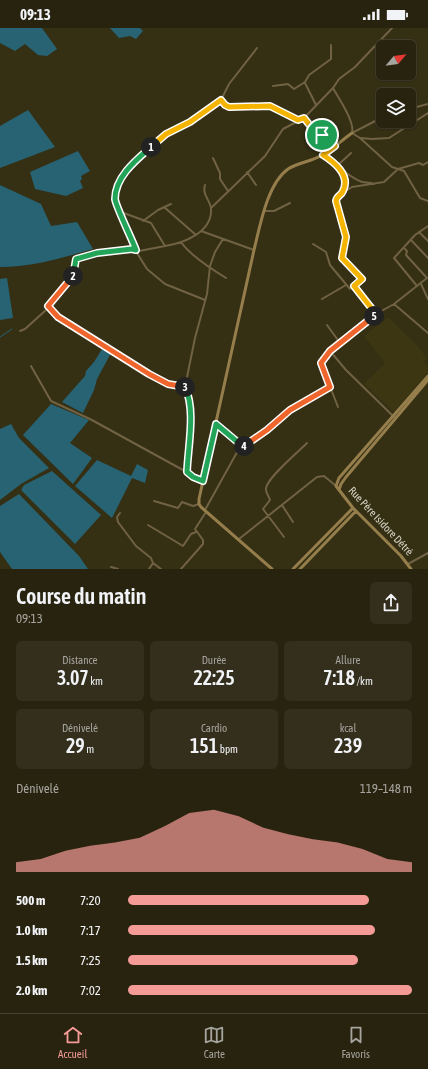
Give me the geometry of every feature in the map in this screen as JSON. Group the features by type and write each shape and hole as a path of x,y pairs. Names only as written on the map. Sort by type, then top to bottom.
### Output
{"street":[{"path":"211,208 270,151 283,129 304,118 333,88 339,79 355,67 392,28"},
{"path":"272,86 288,84 294,89 305,82 309,75 331,59 331,45"},
{"path":"205,300 158,280 144,266 121,212 117,207 115,197 121,179 130,167 166,134 190,122 221,100 229,84 257,48"},
{"path":"305,82 316,105"},
{"path":"333,88 350,122 352,133 360,138 387,164 407,175 420,198 428,201"},
{"path":"221,100 229,107 270,106 298,120"},
{"path":"416,107 428,104"},
{"path":"360,138 389,138 428,113"},
{"path":"304,118 312,128 335,146"},
{"path":"199,504 254,250 264,211 276,181 287,170 295,165 308,162 323,155 352,133 376,121"},
{"path":"338,166 351,153"},
{"path":"323,155 338,166 343,172 364,183 376,184"},
{"path":"213,158 220,173 220,179 228,191"},
{"path":"313,244 326,252 328,262 350,289 362,279 341,256 346,237 336,201 338,196 352,188 384,182 398,169 419,163 423,165 428,162"},
{"path":"247,172 256,185"},
{"path":"343,172 343,192"},
{"path":"20,331 25,329 41,315 72,277 76,259 97,253 165,246 181,242 196,235 210,219 211,208 204,191 205,185"},
{"path":"264,211 274,211 290,203"},
{"path":"143,221 171,204"},
{"path":"164,207 196,235"},
{"path":"121,212 151,223 165,246"},
{"path":"417,286 394,258 419,232 428,226"},
{"path":"201,231 254,250"},
{"path":"419,232 428,241"},
{"path":"187,472 191,422 185,387 205,300 210,266 215,252 223,239"},
{"path":"411,240 428,258"},
{"path":"181,242 187,250 226,278"},
{"path":"338,407 321,363 330,351 340,342 376,314 394,304 428,278 406,255 407,251 404,248"},
{"path":"322,299 347,284"},
{"path":"421,284 428,299"},
{"path":"354,286 376,314"},
{"path":"394,304 428,333"},
{"path":"48,306 65,323 149,374 168,384 185,387"},
{"path":"327,326 340,342"},
{"path":"330,351 346,370 394,417"},
{"path":"31,366 51,401 90,419 167,463 203,481"},
{"path":"339,490 343,480 377,441 394,417 428,376"},
{"path":"239,539 321,476 324,476 336,486 339,478 373,438 428,380"},
{"path":"216,424 241,445 246,446 290,410 330,387"},
{"path":"373,438 377,441"},
{"path":"284,537 263,507 270,500 266,489 268,483 307,443"},
{"path":"181,569 203,544 203,540 195,529 241,445"},
{"name":"Rue Père Isidore Détré","path":"336,486 353,508 408,564 411,569"},
{"path":"154,501 178,508 182,502 193,506 199,504"},
{"path":"199,504 272,569"},
{"path":"282,505 293,522"},
{"path":"293,569 353,508"},
{"path":"300,569 356,511"},
{"path":"120,513 118,522 136,546 151,558 153,563 161,569"},
{"path":"148,525 183,546 191,534 196,532"},
{"path":"408,564 428,553"},
{"path":"148,569 153,563"},
{"path":"111,567 118,569"}],"shaded area":[{"path":"388,317 416,344 427,358 424,362 428,367 428,372 394,412 364,384 385,363 364,336"}],"water":[{"path":"0,28 42,28 57,49 47,56 38,55 25,44 15,51 0,43"},
{"path":"110,28 140,28 143,31 136,39 130,36 119,38"},
{"path":"28,110 55,147 0,168 0,126"},
{"path":"78,151 90,171 81,176 82,179 80,181 83,188 66,196 35,189 30,172"},
{"path":"0,185 41,204 51,226 77,222 93,249 35,264 0,267"},
{"path":"7,278 13,318 0,320 0,279"},
{"path":"102,349 111,353 97,379 94,390 83,413 62,402 85,376 86,371"},
{"path":"51,404 89,420 70,443 92,458 73,484 23,435"},
{"path":"11,424 19,438 49,468 21,484 0,500 0,429"},
{"path":"97,460 131,476 137,464 148,470 145,483 132,478 112,518 75,486"},
{"path":"52,471 101,515 75,544 21,490 24,485"},
{"path":"19,494 79,556 88,569 12,569 0,552 0,506"}],"waterway":[{"path":"0,337 12,329"}],"route":[{"path":"221,100 229,107 270,106 279,112 298,120 304,118 312,128 322,135 326,140 335,146 323,155 338,166 343,172 343,192 336,198 347,241 341,256 361,277 362,281 354,286 364,301 376,314 340,342 330,351 321,363 330,387 290,410 246,446 241,445 216,424 203,481 199,480 187,472 191,422 188,393 185,387 168,384 140,369 65,323 48,306 70,281 75,268 76,259 97,253 132,249 136,250 121,212 117,207 115,197 121,179 130,167 166,134 190,122 221,100"}]}
